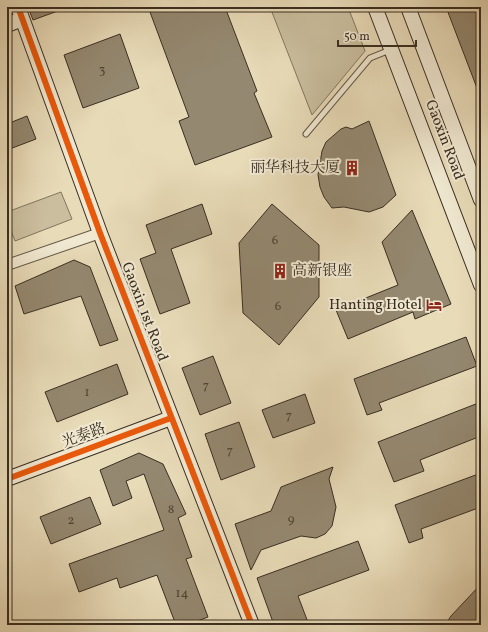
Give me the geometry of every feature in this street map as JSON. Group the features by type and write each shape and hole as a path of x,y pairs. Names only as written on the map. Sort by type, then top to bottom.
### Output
{"street":[{"name":"Gaoxin Road","path":"376,7 481,285"},
{"name":"Gaoxin Road","path":"408,7 481,200"},
{"path":"7,25 20,13"},
{"name":"Gaoxin 1st Road","path":"20,13 100,232 252,625"},
{"path":"7,265 100,232"},
{"name":"光泰路","path":"7,479 171,418"}],"lane":[{"path":"306,134 370,58 391,49"}],"shaded area":[{"path":"270,7 348,7 365,51 312,115"},
{"path":"61,192 72,219 15,241 7,220 7,212"}],"building":[{"path":"28,7 66,7 66,8 33,20"},
{"path":"163,7 225,7 257,91 254,93 272,137 195,165 179,121 189,117 150,12"},
{"path":"446,7 481,7 481,96 480,96"},
{"path":"120,34 139,88 83,108 64,55"},
{"path":"27,116 36,139 7,150 7,124"},
{"name":"丽华科技大厦","path":"369,121 396,195 383,207 369,212 344,207 332,208 324,197 320,187 318,175 322,151 326,142 341,129 346,127 352,129"},
{"path":"202,204 212,234 171,249 190,303 160,314 140,259 156,253 146,225"},
{"name":"高新银座","path":"272,204 319,245 319,297 279,345 243,313 239,243"},
{"path":"412,210 451,304 415,319 413,312 348,339 336,310 398,285 382,242"},
{"path":"74,260 90,267 118,340 100,346 81,296 24,314 15,286"},
{"path":"466,337 477,366 379,403 382,410 367,415 354,379"},
{"path":"213,356 231,403 200,415 182,368"},
{"path":"117,364 128,394 57,422 45,392"},
{"path":"305,394 315,423 273,438 262,410"},
{"path":"481,402 481,436 420,460 424,471 394,482 378,442"},
{"path":"239,422 255,467 221,480 205,434"},
{"path":"139,453 163,464 186,514 178,518 192,557 186,559 208,617 187,625 176,625 157,575 120,588 117,578 79,592 69,564 164,530 144,474 126,481 132,498 113,506 100,470"},
{"path":"333,467 329,479 336,507 332,526 325,534 316,538 301,536 261,550 251,570 235,524 271,511 281,487"},
{"path":"481,473 481,507 421,529 423,538 409,543 395,505"},
{"path":"90,497 101,524 51,544 40,517"},
{"path":"358,541 369,570 298,596 309,625 274,625 257,578"},
{"path":"481,584 481,625 445,625 451,616"}],"cycle path":[{"path":"18,7 100,233 252,625"},
{"path":"7,479 171,418"}],"place":[{"name":"丽华科技大厦","path":"352,168"},
{"name":"高新银座","path":"280,271"},
{"name":"Hanting Hotel","path":"434,305"}]}
